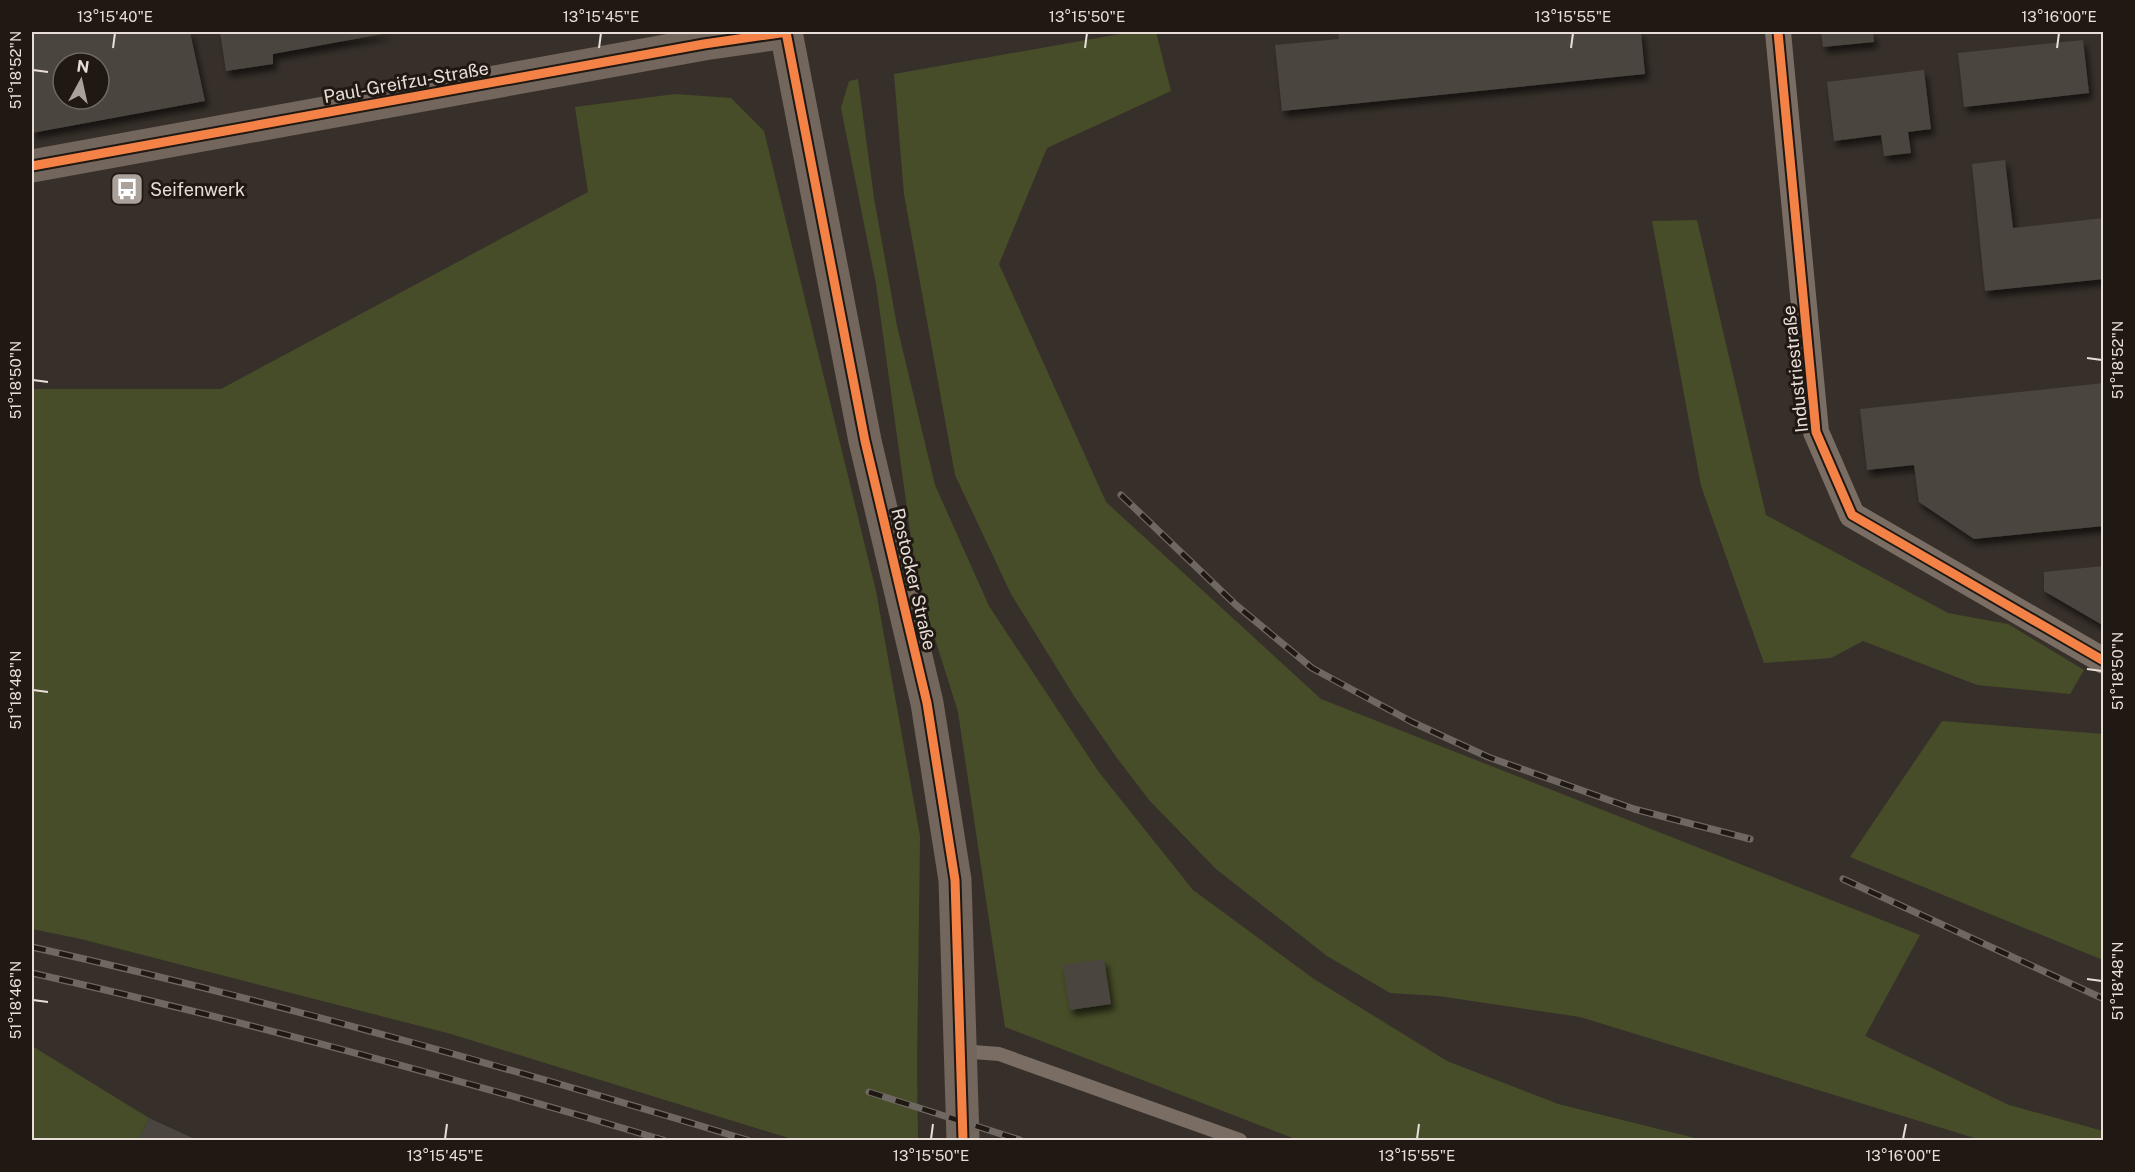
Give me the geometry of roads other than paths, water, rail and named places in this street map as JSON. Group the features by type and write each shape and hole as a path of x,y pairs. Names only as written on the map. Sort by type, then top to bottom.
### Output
{"street":[{"name":"Paul-Greifzu-Straße","path":"32,166 704,44 786,32"},
{"name":"Rostocker Straße","path":"786,32 865,441 927,702 955,880 963,1140"},
{"name":"Industriestraße","path":"1778,32 1816,432 1852,515 2103,661"}],"lane":[{"path":"960,1051 999,1054 1240,1140"}],"railway":[{"path":"1121,495 1236,605 1312,668 1412,722 1488,757 1634,809 1750,839"},
{"path":"1843,879 2104,999"},
{"path":"32,947 212,990 391,1037 747,1140"},
{"path":"32,973 349,1051 663,1140"},
{"path":"869,1092 1020,1140"}],"place":[{"name":"Seifenwerk","path":"127,189"}]}
